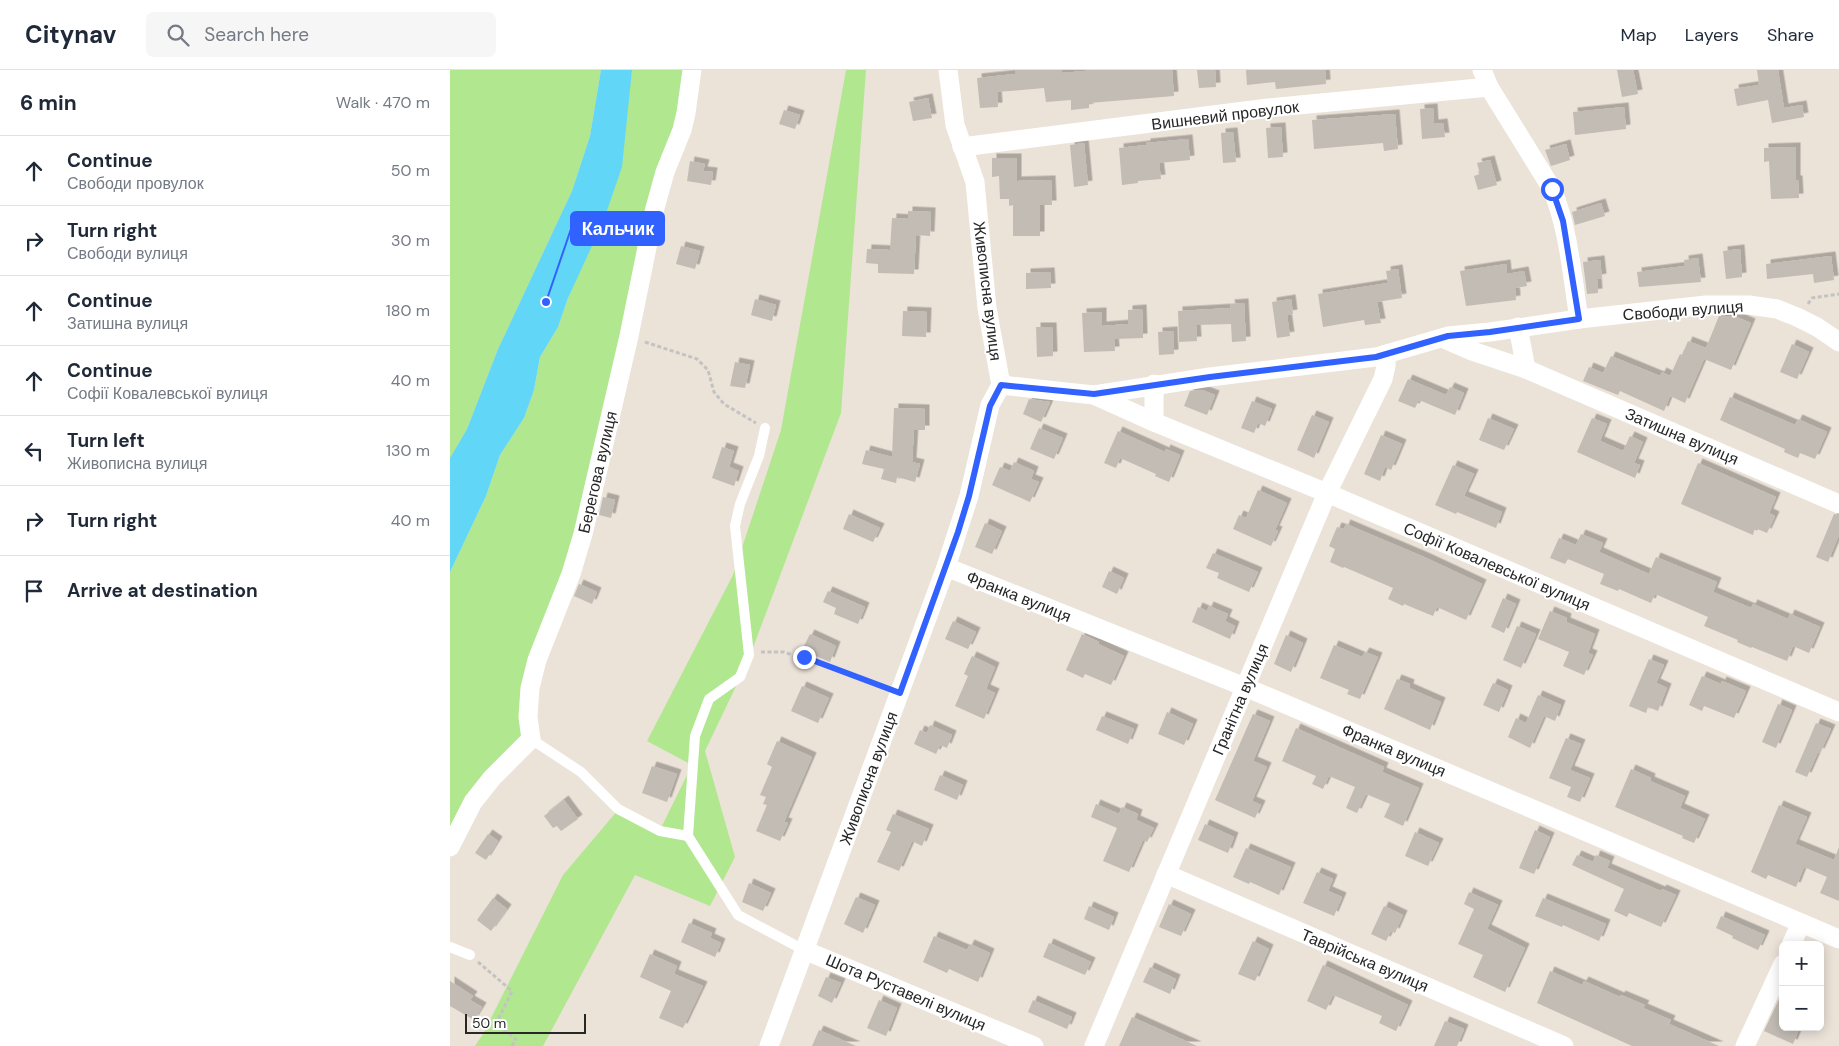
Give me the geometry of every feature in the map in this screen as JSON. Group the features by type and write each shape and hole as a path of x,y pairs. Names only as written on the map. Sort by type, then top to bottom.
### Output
{"street":[{"name":"Берегова вулиця","path":"531,739 528,717 532,679 537,660 571,574 583,534 629,336 655,208 665,172 682,130 692,70"},
{"name":"Живописна вулиця","path":"769,1046 946,566 969,496 990,406 1001,385 986,299 976,182 955,125 948,70"},
{"name":"Вишневий провулок","path":"962,147 1485,78"},
{"path":"1485,78 1552,189 1559,205 1579,319"},
{"name":"Свободи вулиця","path":"1518,327 1706,305 1749,305 1777,309 1797,317 1817,327 1839,342"},
{"path":"1094,394 1154,384 1386,354 1441,338 1518,327 1526,369"},
{"name":"Затишна вулиця","path":"1441,338 1472,351 1526,369 1839,504"},
{"name":"Гранітна вулиця","path":"1094,1046 1326,493 1383,379 1386,354"},
{"path":"1154,384 1154,422"},
{"name":"Софії Ковалевської вулиця","path":"1001,385 1094,394 1154,422 1326,493 1839,712"},
{"name":"Франка вулиця","path":"946,566 1245,687 1839,939"},
{"path":"450,847 473,802 492,778 531,739"},
{"name":"Таврійська вулиця","path":"1166,874 1564,1046"},
{"path":"1794,941 1802,923"},
{"name":"Шота Руставелі вулиця","path":"804,950 1034,1046"},
{"path":"1745,1046 1779,973"}],"lane":[{"path":"765,428 759,456 740,504 735,526 748,655 740,677 710,699 695,736 688,836 738,915 804,950"},
{"path":"531,739 580,772 618,810 660,830 688,836"},
{"path":"450,947 470,955"}],"path":[{"path":"1797,317 1812,298 1839,294"},
{"path":"629,336 697,358 708,370 714,392 724,404 765,428"},
{"path":"748,655 763,652 784,652 900,693"},
{"path":"470,955 512,990 496,1024 516,1039 512,1046"}],"green space":[{"path":"450,70 601,70 590,136 572,191 498,349 467,429 450,458"},
{"path":"632,70 692,70 583,534 537,660 531,739 450,847 450,572 486,496 500,455 524,418 534,390 540,357 558,327 629,90"},
{"path":"846,70 866,70 841,413 748,661 705,751 735,857 710,906 635,875 543,1046 475,1046 483,1034 563,875 618,810 660,830 692,765 647,741 733,575 781,430"}],"water":[{"path":"601,70 632,70 622,167 603,222 568,298 558,327 540,357 534,390 524,418 500,455 486,496 450,572 450,458 467,429 498,349 572,191 590,136"}],"building":[{"path":"1015,70 1061,70 1062,73 1096,70 1172,70 1174,96 1089,103 1089,108 1071,110 1071,100 1046,102 1044,88 997,92 998,107 980,108 977,78 1015,74"},
{"path":"1197,70 1215,70 1216,87 1199,88"},
{"path":"1246,70 1325,70 1326,84 1276,89 1275,82 1247,85"},
{"path":"1617,70 1633,70 1638,94 1622,97"},
{"path":"1757,70 1778,70 1784,108 1802,105 1804,117 1772,123 1768,100 1737,106 1734,89 1759,85"},
{"path":"928,98 932,118 913,121 909,102"},
{"path":"1624,107 1626,129 1575,135 1573,112"},
{"path":"1433,108 1434,124 1443,123 1445,137 1422,139 1420,109"},
{"path":"784,110 800,115 795,129 779,124"},
{"path":"1395,114 1398,149 1384,151 1383,143 1314,149 1312,120"},
{"path":"1281,127 1283,157 1268,158 1266,128"},
{"path":"1233,132 1236,162 1223,163 1221,133"},
{"path":"1188,139 1190,160 1159,163 1161,179 1138,181 1138,183 1122,185 1119,148"},
{"path":"1084,143 1088,185 1074,187 1070,145"},
{"path":"1566,144 1570,160 1551,166 1545,150"},
{"path":"1796,147 1796,180 1798,180 1799,198 1771,199 1769,161 1764,162 1764,148"},
{"path":"992,158 1017,158 1017,181 1051,180 1052,205 1040,205 1040,236 1013,236 1013,205 1009,206 1009,199 1000,199 999,176 992,177"},
{"path":"1490,160 1497,185 1478,190 1474,176 1480,174 1477,163"},
{"path":"690,161 705,164 703,171 713,172 711,185 687,181"},
{"path":"1601,203 1605,216 1575,225 1572,212"},
{"path":"908,211 931,212 930,236 916,235 914,274 878,273 878,264 866,263 867,249 890,250 892,218 908,219"},
{"path":"681,246 700,251 695,269 676,264"},
{"path":"1740,249 1742,277 1726,279 1723,251"},
{"path":"1831,256 1834,280 1814,283 1813,274 1767,279 1766,264"},
{"path":"1698,258 1701,282 1639,287 1637,272 1685,266 1684,260"},
{"path":"1600,260 1602,278 1597,279 1598,293 1587,294 1583,262"},
{"path":"1506,264 1507,274 1524,271 1527,286 1515,288 1516,300 1466,306 1460,271"},
{"path":"1398,269 1402,298 1377,302 1381,323 1365,325 1364,320 1323,327 1318,294 1388,283 1386,271"},
{"path":"1050,272 1051,288 1026,289 1026,273"},
{"path":"755,299 776,305 772,321 751,315"},
{"path":"1291,299 1293,314 1287,315 1290,336 1277,338 1272,302"},
{"path":"1244,303 1246,341 1232,342 1231,324 1196,325 1197,341 1179,342 1178,311 1231,308 1230,304"},
{"path":"1142,309 1143,338 1114,339 1115,351 1084,352 1082,313 1102,312 1102,326 1128,324 1128,310"},
{"path":"903,311 927,312 926,337 902,336"},
{"path":"1719,316 1734,316 1751,323 1731,370 1704,359 1685,403 1670,396 1664,411 1620,391 1618,395 1583,381 1589,367 1603,373 1611,356 1660,376 1662,372 1670,376 1688,341 1706,348"},
{"path":"1036,327 1052,327 1053,356 1037,357"},
{"path":"1173,331 1174,354 1159,355 1158,332"},
{"path":"1792,344 1809,352 1797,379 1780,372"},
{"path":"735,362 750,365 745,388 730,386"},
{"path":"1408,379 1446,395 1450,387 1464,393 1455,415 1419,400 1415,408 1398,401"},
{"path":"1202,390 1215,395 1207,415 1184,406 1190,391"},
{"path":"1730,397 1795,425 1798,419 1827,432 1815,459 1800,453 1798,458 1784,452 1785,449 1720,420"},
{"path":"1029,399 1050,402 1041,422 1023,414"},
{"path":"1252,401 1272,409 1265,426 1258,423 1254,433 1241,428"},
{"path":"894,408 925,409 925,430 914,430 912,462 920,464 915,482 897,477 896,483 881,479 884,469 862,464 866,450 892,457"},
{"path":"1312,415 1329,422 1314,458 1297,450"},
{"path":"1488,418 1514,429 1504,450 1479,440"},
{"path":"1592,418 1607,424 1600,441 1623,451 1630,436 1643,442 1634,463 1640,465 1635,478 1577,452"},
{"path":"1039,428 1063,438 1054,459 1030,449"},
{"path":"1118,431 1165,452 1166,449 1180,455 1169,482 1120,458 1116,468 1104,463"},
{"path":"1381,435 1402,444 1391,470 1385,467 1380,481 1364,474"},
{"path":"722,447 734,451 729,467 739,471 734,486 712,478"},
{"path":"1014,462 1034,471 1031,479 1039,482 1030,502 992,485 1000,467 1010,471"},
{"path":"1698,463 1776,497 1769,513 1775,516 1767,533 1755,528 1753,535 1681,504"},
{"path":"1453,465 1474,474 1464,496 1502,512 1496,528 1435,505"},
{"path":"1258,490 1287,503 1275,530 1278,531 1271,546 1233,529 1239,515 1246,518"},
{"path":"603,497 615,500 611,518 599,515"},
{"path":"849,514 880,528 873,542 843,529"},
{"path":"1834,514 1839,515 1839,535 1828,562 1816,557"},
{"path":"985,523 1002,531 992,554 975,547"},
{"path":"1346,524 1482,584 1466,620 1437,607 1433,616 1404,604 1403,606 1388,599 1393,588 1330,562 1335,549 1329,546 1337,527 1344,529"},
{"path":"1581,534 1603,543 1599,552 1649,574 1656,557 1717,582 1713,592 1751,608 1753,604 1788,619 1790,614 1820,627 1809,653 1793,646 1787,661 1751,648 1737,642 1738,640 1704,626 1708,617 1655,594 1651,603 1619,589 1618,591 1600,584 1604,574 1568,559 1565,564 1550,558 1559,538 1576,545"},
{"path":"1213,553 1258,572 1249,592 1217,578 1219,573 1206,568"},
{"path":"1109,571 1124,578 1117,594 1102,587"},
{"path":"579,584 597,592 592,604 574,596"},
{"path":"828,591 865,607 858,624 834,614 836,608 823,602"},
{"path":"1503,598 1516,604 1504,633 1491,627"},
{"path":"1209,606 1228,614 1225,621 1235,626 1230,639 1192,622 1198,607 1207,611"},
{"path":"1550,611 1567,618 1566,622 1595,634 1588,653 1593,655 1584,675 1563,666 1569,652 1538,639"},
{"path":"953,621 976,632 968,649 945,639"},
{"path":"1517,626 1536,634 1521,668 1503,660"},
{"path":"810,634 836,646 830,662 802,650"},
{"path":"1082,634 1124,656 1111,685 1085,674 1083,678 1066,670"},
{"path":"1286,635 1303,643 1291,672 1274,664"},
{"path":"1334,645 1362,657 1365,652 1378,657 1360,699 1347,694 1349,690 1320,678"},
{"path":"972,656 995,667 986,689 995,693 984,719 955,706 968,676 964,674"},
{"path":"1649,659 1664,665 1656,683 1667,688 1658,711 1648,707 1646,713 1629,706"},
{"path":"1702,676 1721,684 1722,681 1746,691 1734,718 1704,706 1702,711 1689,705"},
{"path":"1397,679 1410,684 1409,688 1441,702 1430,730 1384,709"},
{"path":"1493,683 1508,690 1499,712 1483,705"},
{"path":"802,686 829,698 818,723 791,711"},
{"path":"1538,695 1561,705 1555,721 1544,716 1530,748 1508,737 1516,718 1526,723"},
{"path":"1778,704 1792,710 1776,748 1762,742"},
{"path":"1167,712 1193,724 1184,745 1158,734"},
{"path":"1253,714 1270,721 1253,761 1267,767 1252,801 1261,805 1255,818 1215,800"},
{"path":"1102,716 1134,729 1128,744 1096,730"},
{"path":"1816,723 1831,729 1807,777 1795,772"},
{"path":"930,725 952,735 947,748 940,745 936,754 914,744 920,730 927,733"},
{"path":"1296,728 1384,767 1382,772 1419,788 1403,826 1384,817 1390,804 1366,794 1357,813 1346,808 1355,787 1329,776 1323,789 1312,784 1316,776 1282,761"},
{"path":"1566,738 1581,744 1570,770 1590,778 1580,802 1567,797 1571,787 1549,778"},
{"path":"777,741 812,757 784,822 788,823 780,841 756,831 767,805 763,804 766,797 760,795 772,767 767,764"},
{"path":"652,766 677,774 667,802 642,793"},
{"path":"1631,769 1651,778 1650,781 1685,796 1680,808 1705,819 1694,843 1682,838 1683,836 1615,807"},
{"path":"940,775 963,785 957,800 934,790"},
{"path":"564,800 578,819 561,831 557,826 553,828 544,816"},
{"path":"1096,804 1119,814 1122,807 1138,814 1136,820 1154,828 1147,842 1143,840 1129,872 1103,861 1117,828 1091,817"},
{"path":"1779,805 1807,817 1795,844 1834,860 1839,847 1839,901 1820,893 1827,877 1804,867 1796,887 1768,875 1766,879 1751,872"},
{"path":"893,814 929,829 922,846 912,841 899,871 877,862 891,832 886,830"},
{"path":"1205,824 1234,837 1228,853 1198,840"},
{"path":"1535,830 1550,837 1534,874 1519,868"},
{"path":"1415,832 1439,843 1428,866 1405,856"},
{"path":"488,834 498,841 486,860 475,853"},
{"path":"1246,848 1291,867 1279,895 1250,882 1249,884 1233,877"},
{"path":"1577,855 1593,862 1596,855 1610,861 1607,868 1661,891 1662,889 1676,895 1661,927 1629,913 1627,917 1614,911 1624,889 1572,865"},
{"path":"1317,872 1333,879 1328,891 1342,897 1334,916 1303,903"},
{"path":"749,883 771,893 763,911 742,902"},
{"path":"1469,892 1498,905 1487,929 1525,948 1505,992 1473,977 1483,955 1458,944 1474,909 1464,904"},
{"path":"856,897 875,905 863,933 844,924"},
{"path":"493,898 507,909 491,931 477,920"},
{"path":"1543,898 1606,924 1599,941 1563,925 1562,927 1535,916"},
{"path":"1169,904 1191,914 1181,936 1159,927"},
{"path":"1089,906 1114,917 1109,930 1084,919"},
{"path":"1384,906 1403,915 1395,933 1391,931 1386,941 1371,934"},
{"path":"1721,916 1765,935 1758,950 1716,928"},
{"path":"689,923 712,933 710,938 721,943 715,957 681,942"},
{"path":"934,936 967,950 970,944 990,953 978,982 949,969 947,973 923,962"},
{"path":"1253,941 1269,949 1255,981 1238,974"},
{"path":"1049,943 1091,962 1085,975 1043,957"},
{"path":"650,954 677,966 674,974 703,986 683,1028 659,1018 671,991 640,977"},
{"path":"1323,965 1408,1005 1396,1031 1379,1023 1382,1016 1333,995 1326,1010 1307,1001"},
{"path":"1150,967 1176,979 1170,994 1143,982"},
{"path":"1550,971 1582,985 1584,981 1620,997 1621,995 1645,1005 1643,1008 1671,1020 1669,1024 1719,1046 1632,1046 1537,1003"},
{"path":"826,977 841,983 832,1003 818,996"},
{"path":"450,981 473,996 470,1000 482,1007 474,1020 450,1006"},
{"path":"1779,999 1779,1031 1798,1031 1793,1044 1764,1031"},
{"path":"879,1000 897,1008 886,1036 867,1028"},
{"path":"1033,1000 1072,1017 1067,1029 1028,1012"},
{"path":"1132,1017 1150,1025 1197,1046 1119,1046"},
{"path":"1445,1021 1464,1029 1457,1046 1434,1046"},
{"path":"819,1030 856,1046 812,1046"}],"place":[{"name":"Кальчик","path":"546,302"}],"route":[{"path":"804,657 900,693 958,532 969,496 990,406 1001,385 1094,394 1154,384 1376,357 1448,336 1579,319 1563,221 1552,189"}]}
